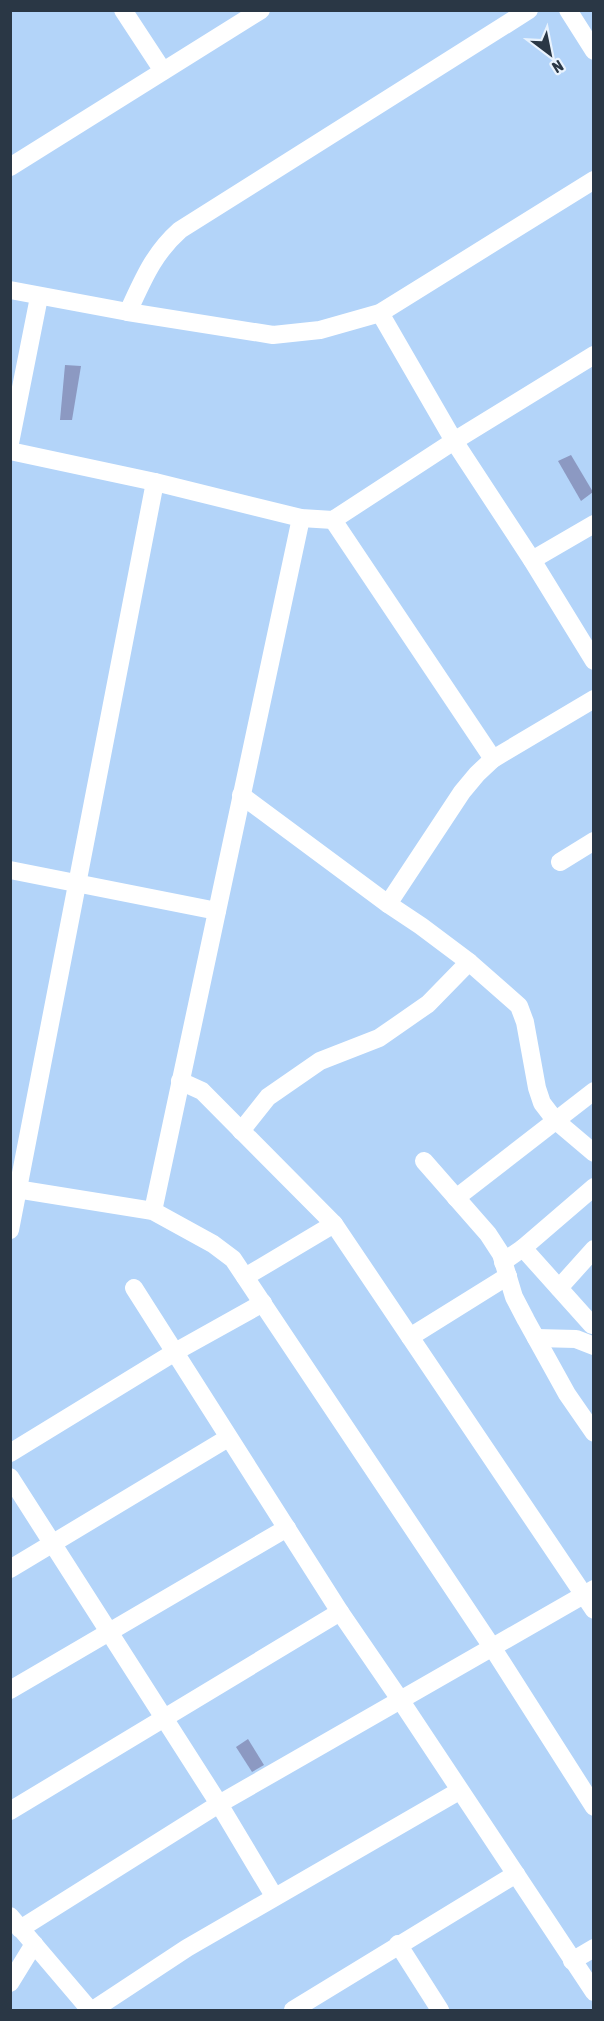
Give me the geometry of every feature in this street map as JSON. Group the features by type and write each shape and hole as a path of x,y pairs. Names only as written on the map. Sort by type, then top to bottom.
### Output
{"street":[{"path":"123,10 163,71"},
{"path":"10,167 261,10"},
{"path":"128,312 155,257 165,244 180,231 529,10"},
{"path":"568,10 594,51"},
{"path":"10,290 39,297 273,335 320,330 380,313 594,180"},
{"path":"10,443 39,297"},
{"path":"380,313 454,441 532,560 594,661"},
{"path":"10,451 155,482 301,518 333,520 454,441 594,356"},
{"path":"10,1230 15,1189 78,883 155,482"},
{"path":"153,1211 301,518"},
{"path":"333,520 493,759"},
{"path":"532,560 594,524"},
{"path":"388,904 462,792 477,774 493,759 594,699"},
{"path":"241,795 388,904 422,926 469,962 519,1006 525,1022 537,1088 542,1103 555,1120 594,1153"},
{"path":"561,862 594,841"},
{"path":"10,870 217,910"},
{"path":"241,1131 268,1097 320,1061 379,1038 428,1004 469,962"},
{"path":"180,1081 202,1091 334,1224 590,1598 492,1647 15,1922 92,2010 274,1896 459,1791"},
{"path":"456,1198 594,1091"},
{"path":"424,1161 488,1234 501,1254 514,1297 567,1394 594,1433"},
{"path":"410,1337 506,1269 523,1248 594,1187"},
{"path":"15,1189 153,1211 213,1244 233,1259 492,1647 594,1807"},
{"path":"245,1276 334,1224"},
{"path":"523,1248 593,1324 587,1344 576,1338 536,1338"},
{"path":"559,1288 594,1250"},
{"path":"134,1288 340,1612 594,1992"},
{"path":"10,1453 175,1352 263,1303"},
{"path":"10,1569 228,1438"},
{"path":"10,1477 219,1804 274,1896"},
{"path":"10,1690 287,1528"},
{"path":"10,1811 340,1612"},
{"path":"304,2008 398,1944 516,1874"},
{"path":"10,1983 34,1944"},
{"path":"398,1944 440,2010"},
{"path":"572,1961 594,1948"}],"building":[{"path":"65,365 81,366 72,420 60,420"},
{"path":"571,455 593,492 581,501 558,461"},
{"path":"248,1739 264,1765 252,1772 236,1747"}]}
